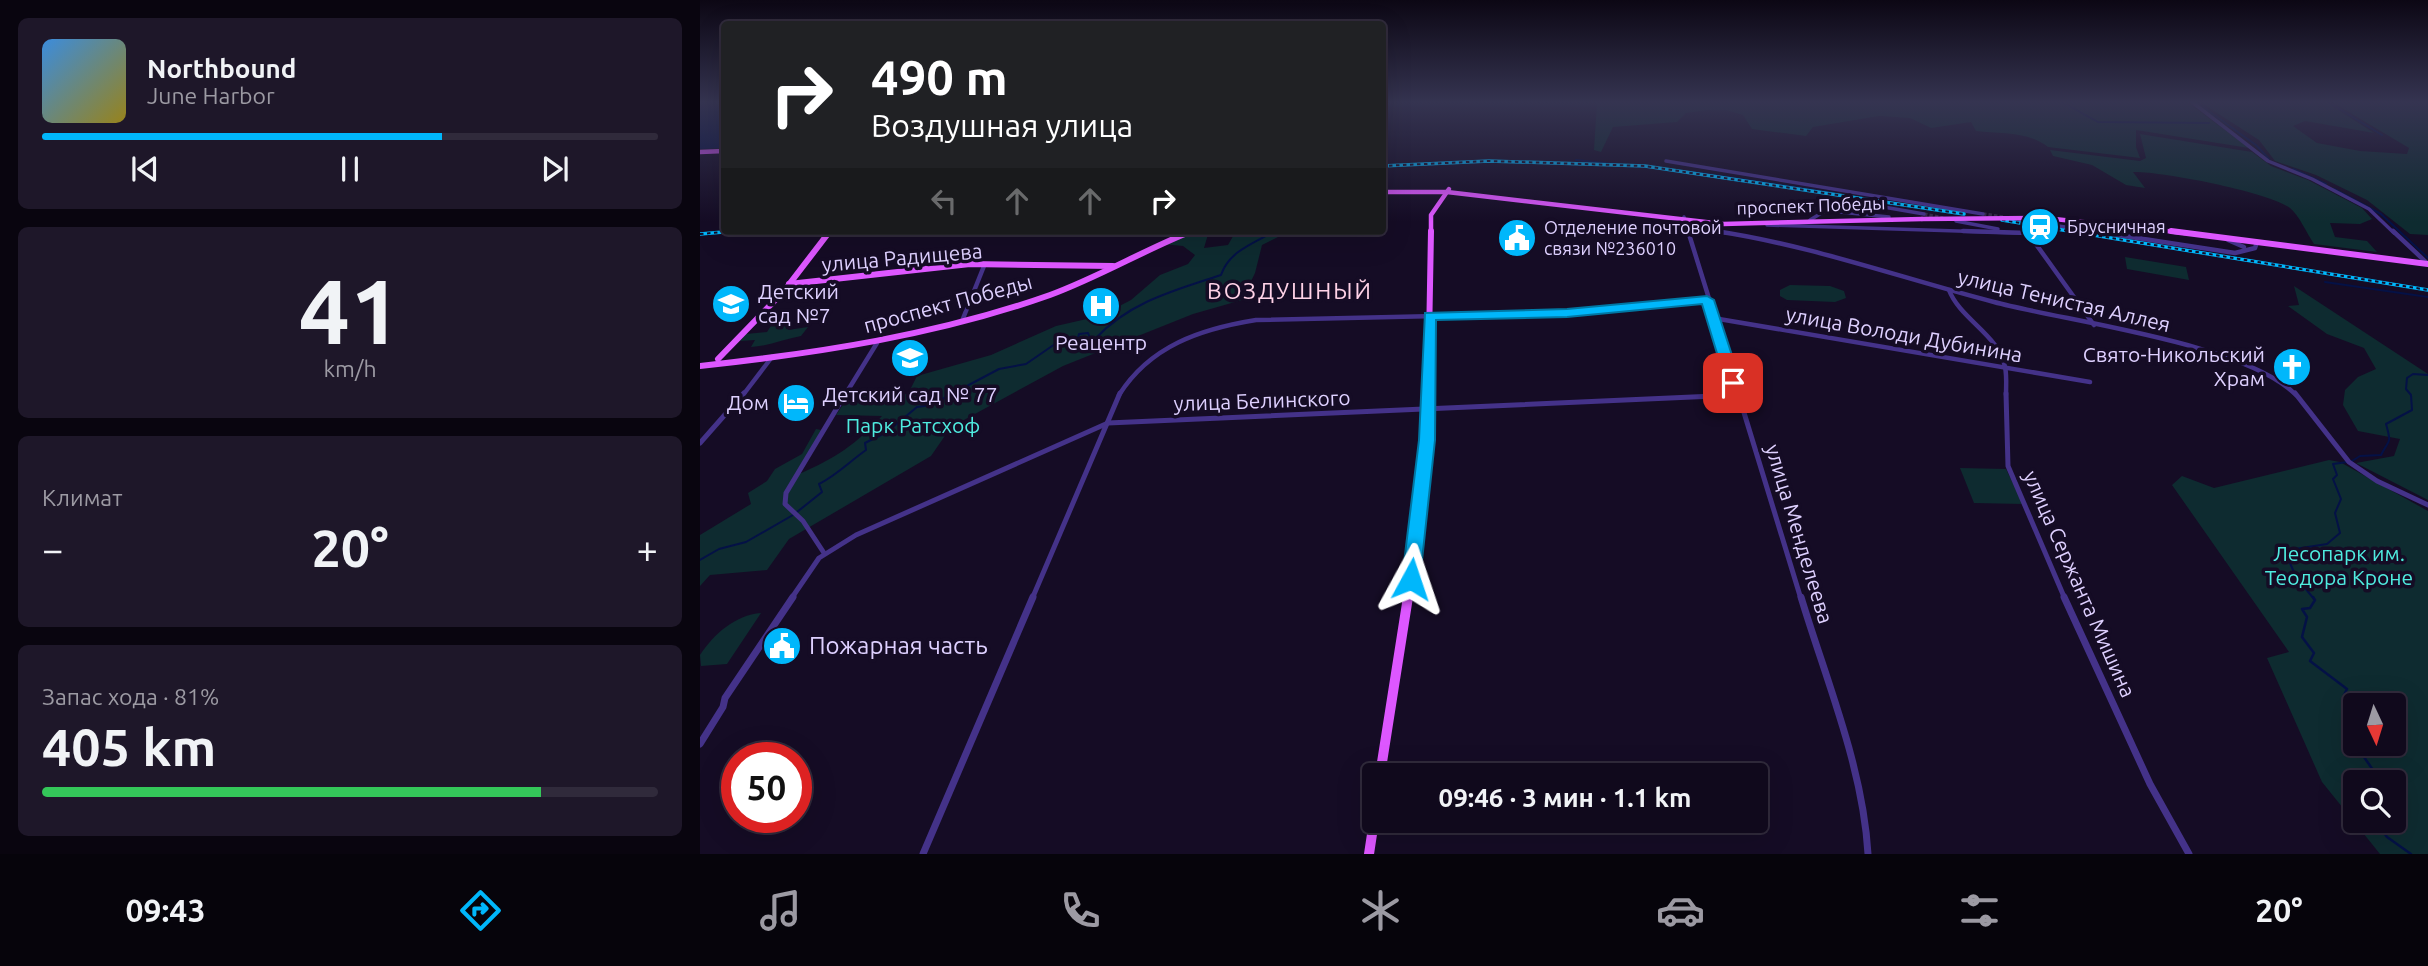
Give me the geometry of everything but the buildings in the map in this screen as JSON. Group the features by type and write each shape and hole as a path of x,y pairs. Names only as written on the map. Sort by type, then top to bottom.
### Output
{"main road":[{"path":"700,152 721,151"},
{"name":"проспект Победы","path":"1386,191 1448,190 1692,219 1766,225 1830,225 1921,217 2038,215 2100,219 2243,244 2327,251"},
{"path":"1382,763 1411,579 1428,410 1430,316 1427,269 1431,215 1448,190"},
{"name":"проспект Победы","path":"1692,219 1750,223 1889,216 2045,218 2092,221 2213,237 2243,244 2257,242 2428,264"},
{"path":"736,360 726,355 789,284 827,235"},
{"name":"улица Радищева","path":"789,284 946,266 984,265 1101,271 1178,235"},
{"name":"проспект Победы","path":"700,365 877,343 962,321 1035,300 1183,235"},
{"name":"проспект Победы","path":"700,365 726,355"},
{"path":"1369,854 1372,833"}],"street":[{"path":"2243,142 2271,163 2312,179 2369,209 2428,264"},
{"name":"проспект Победы","path":"1666,161 1983,214"},
{"path":"1810,219 1821,216 1838,201 1847,200 1921,217"},
{"path":"1831,207 1840,212 1889,216"},
{"name":"улица Менделеева","path":"1684,218 1707,300 1854,770 1866,820 1868,854"},
{"path":"1687,229 1692,219"},
{"name":"проспект Победы","path":"1956,220 2008,232"},
{"name":"проспект Победы","path":"2020,220 2243,244"},
{"path":"1939,221 1940,231"},
{"path":"1963,222 1965,231"},
{"name":"проспект Победы","path":"1830,225 2028,233 2094,325"},
{"name":"улица Тенистая Аллея","path":"1687,229 1740,235 1949,290 2183,345 2272,375 2302,399 2348,461 2428,505"},
{"path":"2243,244 2257,246 2257,242"},
{"path":"962,321 984,265"},
{"name":"улица Сержанта Мишина","path":"1949,290 1956,305 2001,352 2005,369 2008,466 2101,683 2150,784 2189,854"},
{"path":"923,854 1108,423 1125,385 1141,364 1173,343 1215,328 1256,320 1567,313 1707,300"},
{"name":"улица Володи Дубинина","path":"1713,318 2090,382"},
{"path":"700,744 723,708 725,698 821,555 803,521 785,504 786,493 877,343"},
{"path":"700,443 734,407 773,356"},
{"name":"улица Белинского","path":"821,555 856,535 1108,423 1737,395"}],"green space":[{"path":"1595,142 1606,142 1601,152 1594,150"},
{"path":"2040,142 2136,142 2140,158 2048,147"},
{"path":"2142,142 2189,142 2252,152 2271,166 2308,180 2362,208 2372,219 2360,224 2330,223 2335,237 2367,241 2377,252 2314,244 2290,208 2260,195 2189,179 2147,173 2133,172 2145,188 2126,185 2092,165 2053,156 2050,150 2140,161 2146,158"},
{"path":"2210,142 2241,142 2249,148"},
{"path":"2260,142 2315,142 2360,151 2407,154 2409,148 2399,142 2428,142 2428,235 2410,234 2367,200 2316,175 2275,161"},
{"name":"Парк Ратсхоф","path":"1190,235 1208,235 1204,248 1228,245 1234,235 1282,235 1262,245 1255,273 1242,300 1193,314 1063,366 951,427 931,456 789,539 767,570 710,575 700,586 700,535 751,504 748,493 767,481 775,469 802,454 816,429 821,430 799,474 844,450 882,416 836,415 848,397 908,394 917,376 991,355 1056,326 1100,316 1131,300 1160,275 1188,264 1195,255 1183,246 1162,244"},
{"path":"2125,257 2186,267 2189,280 2127,269"},
{"path":"1790,285 1830,286 1844,291 1846,298 1835,302 1787,300 1780,296 1780,290"},
{"path":"2294,286 2428,374 2428,500 2356,463 2394,456 2400,439 2358,431 2343,405 2345,390 2358,377 2376,369 2364,348 2327,334 2288,306 2299,305"},
{"path":"778,315 791,316 793,321 788,330 808,327 801,336 764,345 751,347 755,340 740,341 746,334 767,332"},
{"name":"Лесопарк им. Теодора Кроне","path":"2329,460 2340,462 2428,511 2428,854 2380,854 2363,833 2406,833 2406,770 2343,770 2343,808 2322,782 2267,658 2289,652 2172,485 2182,476 2214,488"},
{"path":"1960,468 2006,469 2023,504 1974,503"},
{"path":"761,613 727,664 701,666 700,655 719,633 742,617"}],"shaded area":[{"path":"700,142 721,142 721,148 700,149"}],"waterway":[{"path":"2252,142 2269,159"},
{"path":"1576,160 1701,173 1834,193"},
{"path":"2293,169 2326,184"},
{"path":"2334,189 2381,214 2428,258"},
{"name":"ВОЗДУШНЫЙ","path":"797,512 822,492 819,484 866,450 865,443 887,432 917,407 931,405 999,369 1026,364 1055,344 1077,342 1079,334 1088,333 1090,338 1095,339 1108,326 1138,306 1221,275 1236,254 1268,235"},
{"path":"2325,282 2428,297"},
{"path":"2352,461 2360,456 2381,455 2389,439 2386,424 2412,410 2411,395 2406,389 2407,378 2413,374 2428,375"},
{"path":"2314,599 2296,577 2290,563 2295,549 2327,544 2340,533 2335,513 2341,499 2333,479 2337,475 2333,464 2347,462"},
{"name":"ВОЗДУШНЫЙ","path":"700,560 719,549 746,542 793,515"},
{"path":"2313,597 2315,600 2310,608 2302,609 2307,617 2302,637 2314,653 2310,661 2347,689 2345,693"},
{"path":"2364,756 2373,770"},
{"path":"2384,833 2411,854"}],"tunnel":[{"path":"1924,214 1943,218"},
{"path":"1983,214 2003,217"}],"railway":[{"path":"1386,166 1489,161 1645,166 1964,214"},
{"path":"2002,220 2428,290"},
{"path":"700,234 721,232"}],"place":[{"name":"Брусничная","path":"2040,227"},
{"name":"Отделение почтовой связи №236010","path":"1517,238"},
{"name":"Детский сад №7","path":"731,304"},
{"name":"Реацентр","path":"1101,306"},
{"name":"Детский сад № 77","path":"910,358"},
{"name":"Свято-Никольский Храм","path":"2292,367"},
{"name":"Дом","path":"796,403"},
{"name":"Пожарная часть","path":"782,646"}],"district":[{"name":"ВОЗДУШНЫЙ","path":"1290,291"}],"route":[{"path":"1411,579 1427,440 1430,316 1567,313 1707,300 1733,383"}]}
